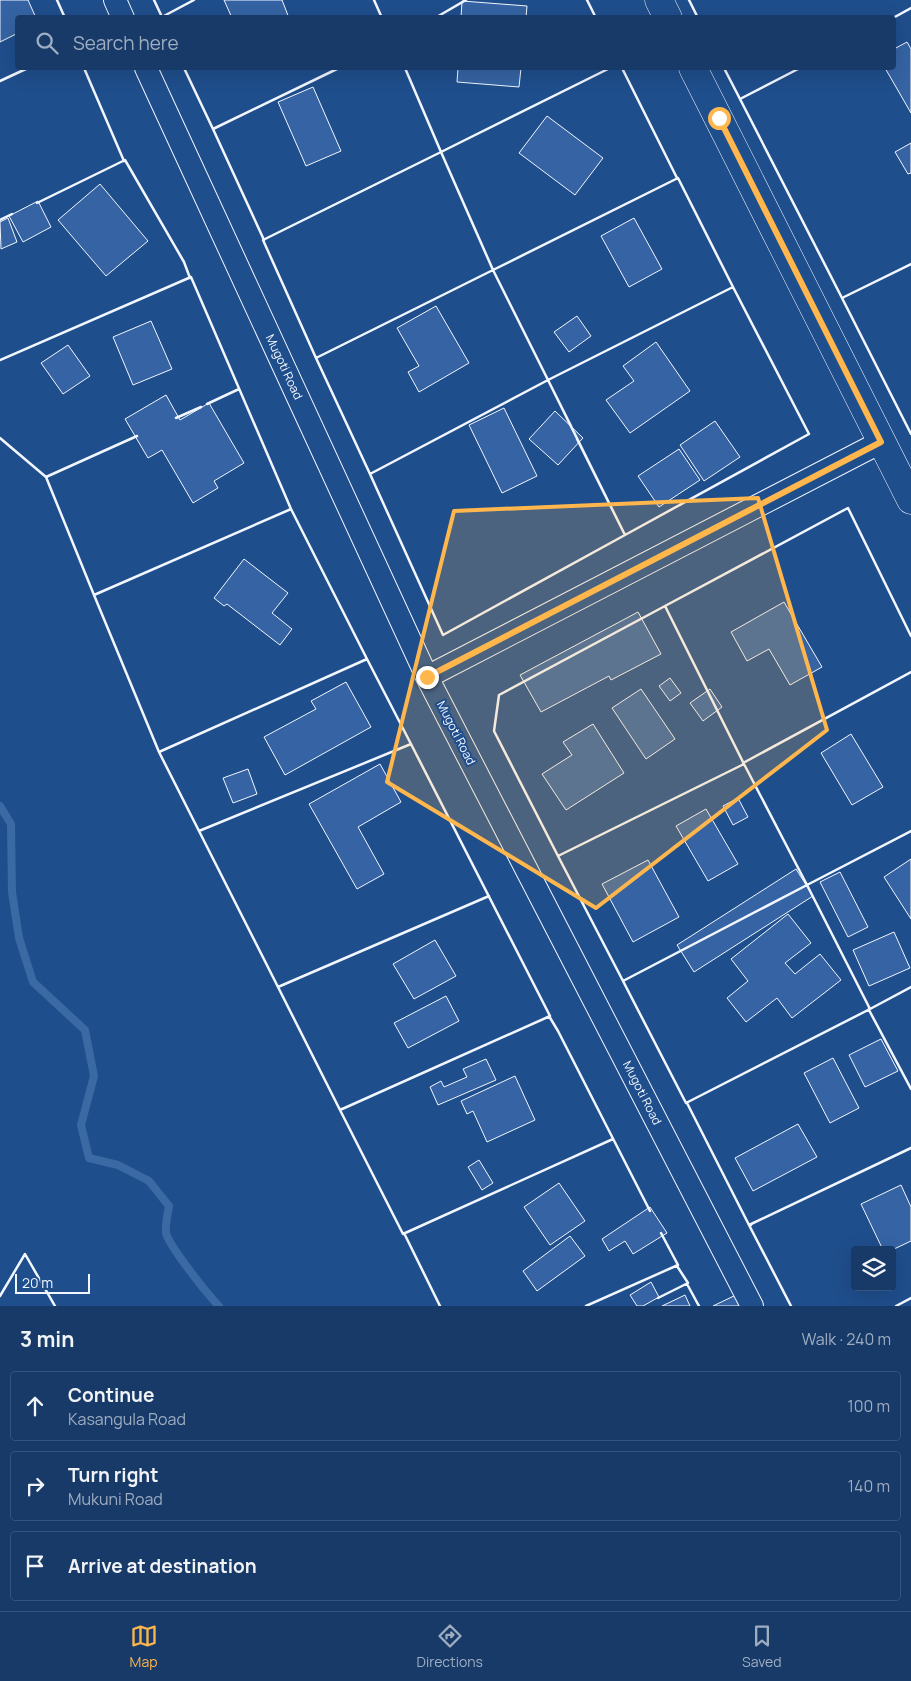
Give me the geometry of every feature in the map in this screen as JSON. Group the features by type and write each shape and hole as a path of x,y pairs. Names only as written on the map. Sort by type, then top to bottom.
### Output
{"main road":[{"path":"659,0 666,15"},
{"path":"694,70 911,500"}],"street":[{"path":"115,0 122,15"},
{"name":"Mugoti Road","path":"147,70 427,677 752,1306"},
{"path":"427,677 881,442"}],"highlighted area":[{"path":"758,498 827,730 596,908 387,782 454,511"}],"building":[{"path":"0,0 28,0 35,15 15,15 15,34 0,42"},
{"path":"224,0 282,0 288,15 231,15"},
{"path":"462,1 527,6 526,15 461,15"},
{"path":"907,42 911,49 911,113 886,70 896,70 896,48"},
{"path":"458,70 521,70 519,87 457,82"},
{"path":"313,87 341,151 306,166 278,102"},
{"path":"547,116 603,158 575,195 519,153"},
{"path":"911,143 911,173 908,174 895,152"},
{"path":"100,184 148,241 106,276 58,220"},
{"path":"38,201 51,227 23,242 9,216"},
{"path":"8,218 17,242 1,249 0,222"},
{"path":"634,218 662,269 629,287 601,236"},
{"path":"436,306 469,363 419,392 408,372 419,366 397,328"},
{"path":"577,316 591,336 569,352 554,332"},
{"path":"151,321 172,369 133,385 113,337"},
{"path":"656,342 690,391 630,433 606,400 634,381 623,366"},
{"path":"68,345 90,376 63,394 41,363"},
{"path":"166,395 180,420 209,403 244,463 214,481 218,488 193,503 162,450 148,458 125,419"},
{"path":"504,408 537,476 502,493 469,425"},
{"path":"555,411 583,438 558,465 529,439"},
{"path":"715,421 740,457 704,481 680,445"},
{"path":"679,449 700,480 659,507 638,476"},
{"path":"244,559 288,593 272,613 292,629 280,645 227,604 224,606 214,598"},
{"path":"784,602 822,667 790,685 769,649 747,661 731,632"},
{"path":"638,612 661,654 611,680 609,676 541,712 520,675"},
{"path":"670,678 681,693 670,701 659,686"},
{"path":"346,682 371,727 285,775 264,737 316,709 311,701"},
{"path":"641,689 675,739 646,759 612,708"},
{"path":"710,689 722,707 703,721 690,703"},
{"path":"593,724 624,773 566,810 542,774 572,755 563,742"},
{"path":"851,734 883,787 852,805 821,753"},
{"path":"380,764 401,802 358,827 384,874 357,889 309,804"},
{"path":"248,769 257,794 233,803 223,778"},
{"path":"738,798 748,817 733,825 723,806"},
{"path":"706,809 738,864 708,881 676,826"},
{"path":"911,859 911,919 884,877"},
{"path":"648,860 679,917 633,942 602,884"},
{"path":"796,869 813,896 694,972 677,945"},
{"path":"840,872 868,927 848,937 820,882"},
{"path":"788,914 811,943 785,963 795,974 820,954 841,980 792,1018 777,998 746,1022 727,998 748,981 731,959"},
{"path":"894,932 910,968 869,986 853,950"},
{"path":"435,940 456,976 414,999 393,964"},
{"path":"446,996 459,1021 408,1048 394,1023"},
{"path":"881,1039 898,1071 865,1087 849,1055"},
{"path":"833,1058 859,1108 830,1123 804,1073"},
{"path":"486,1059 496,1080 438,1105 430,1087 441,1081 444,1087 467,1077 463,1069"},
{"path":"515,1076 535,1120 487,1142 473,1111 467,1114 461,1101"},
{"path":"798,1124 817,1157 753,1191 735,1158"},
{"path":"479,1160 493,1183 482,1190 468,1167"},
{"path":"559,1183 585,1221 550,1245 524,1207"},
{"path":"901,1185 911,1207 911,1241 896,1248 896,1246 881,1246 861,1204"},
{"path":"650,1207 667,1233 633,1254 625,1241 609,1251 602,1239"},
{"path":"570,1236 585,1256 537,1291 523,1271"},
{"path":"651,1282 659,1297 643,1306 637,1306 630,1295"},
{"path":"738,1294 744,1306 713,1306"},
{"path":"685,1295 690,1306 662,1306"}],"waterway":[{"path":"0,806 11,824 12,892 19,938 33,982 85,1030 94,1076 81,1125 89,1158 118,1165 149,1181 169,1206 166,1233 174,1248 206,1292 219,1306"}],"wall":[{"path":"57,0 64,15"},
{"path":"154,0 161,15"},
{"path":"166,15 194,0"},
{"path":"374,0 381,15"},
{"path":"440,15 466,0"},
{"path":"587,0 594,15"},
{"path":"689,0 696,15"},
{"path":"896,16 911,8"},
{"path":"0,81 24,70"},
{"path":"85,70 124,161"},
{"path":"185,70 213,129"},
{"path":"264,240 213,129 335,70"},
{"path":"406,70 441,152"},
{"path":"442,154 441,152 606,70"},
{"path":"623,70 677,178"},
{"path":"725,70 740,99 742,98"},
{"path":"796,70 740,99 842,298 911,264"},
{"path":"441,152 493,270 316,358 263,240 441,152"},
{"path":"37,203 125,160 184,262 190,278"},
{"path":"678,178 733,287 548,380 493,270 678,178"},
{"path":"0,220 12,214"},
{"path":"548,380 370,474 316,358 493,270 571,426"},
{"path":"0,360 191,277 291,509 94,595 46,477 137,436"},
{"path":"733,287 809,434 625,535 548,380 733,287"},
{"path":"844,297 842,298 911,434"},
{"path":"548,380 370,474 443,635 625,535 577,439"},
{"path":"207,404 239,389"},
{"path":"176,418 201,407"},
{"path":"0,438 46,477"},
{"path":"665,606 848,508 911,636"},
{"path":"291,509 367,659 159,752 94,595 291,509"},
{"path":"665,606 744,764 558,856 494,731 499,695 665,606"},
{"path":"367,659 411,744 199,831 159,752 367,659"},
{"path":"743,763 911,672"},
{"path":"489,896 278,987 199,831 411,744 550,1016 340,1110 278,987 489,896"},
{"path":"744,764 807,885 623,981 558,856 744,764"},
{"path":"807,885 911,831"},
{"path":"807,885 870,1009 686,1103 623,981 807,885"},
{"path":"869,1008 911,987"},
{"path":"869,1010 911,1089"},
{"path":"549,1016 650,1211"},
{"path":"687,1103 749,1225 911,1148"},
{"path":"341,1109 403,1234 613,1139"},
{"path":"751,1225 749,1225 791,1306"},
{"path":"404,1233 440,1306"},
{"path":"586,1306 678,1265 661,1233"},
{"path":"0,1296 25,1254 55,1306"},
{"path":"658,1298 688,1283 677,1266"},
{"path":"687,1284 699,1306"},
{"path":"896,1306 911,1298"}],"route":[{"path":"427,677 881,442 719,118"}]}
